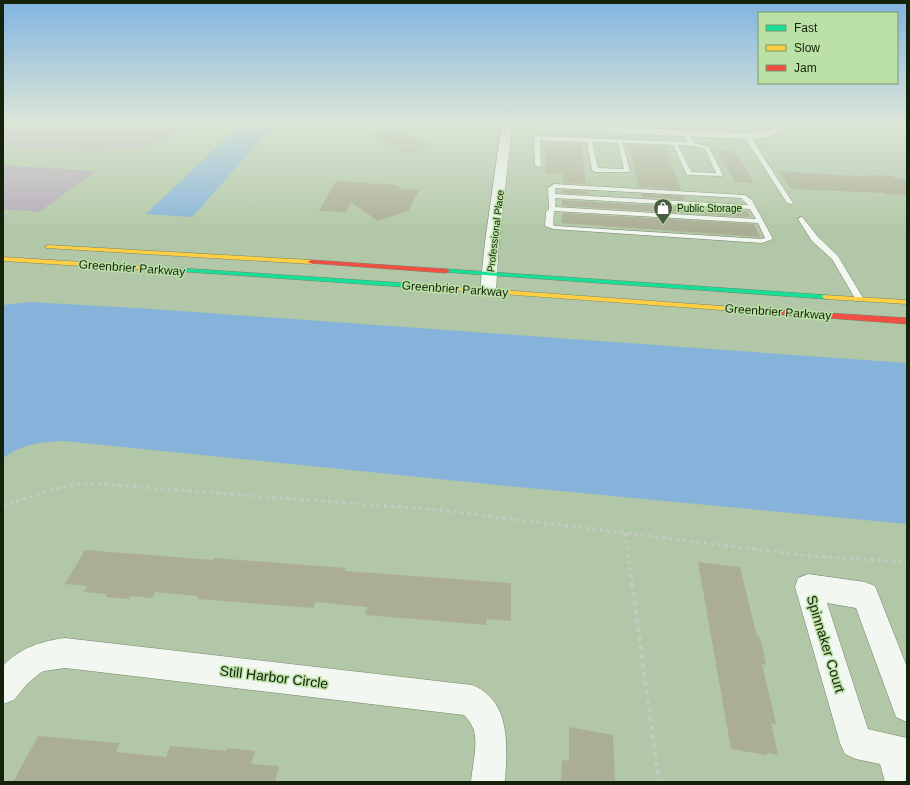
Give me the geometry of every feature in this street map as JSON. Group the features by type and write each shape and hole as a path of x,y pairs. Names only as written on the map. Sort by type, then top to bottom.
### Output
{"main road":[{"name":"Greenbrier Parkway","path":"35,246 207,255 907,302"},
{"name":"Greenbrier Parkway","path":"3,259 488,291 907,321"}],"street":[{"name":"Professional Place","path":"488,291 492,242 503,159"},
{"name":"Spinnaker Court","path":"902,782 900,753 856,743 808,587 865,596 907,706"},
{"name":"Still Harbor Circle","path":"3,689 13,676 29,662 49,654 65,653 472,700 482,712 489,726 491,745 488,782"}],"lane":[{"path":"538,159 538,165"},
{"path":"593,159 595,170 628,171 625,159"},
{"path":"682,159 689,174 720,175 712,159"},
{"path":"762,159 790,203"},
{"path":"560,186 738,195 748,198 753,207 769,237 766,240 555,228 549,226 549,212 552,209 551,188 560,186"},
{"path":"552,196 753,207"},
{"path":"552,209 761,221"},
{"path":"801,219 815,239 835,258 860,298"}],"path":[{"path":"3,506 50,490 85,482 440,510 810,556 907,562"},
{"path":"625,533 659,782"}],"shaded area":[{"path":"3,165 96,171 39,212 3,209"}],"water":[{"path":"204,159 244,159 192,217 146,214"},
{"path":"30,302 152,309 907,363 907,524 518,487 64,441 32,445 10,453 3,458 3,305"}],"building":[{"path":"545,159 583,159 586,184 563,183 563,174 545,173"},
{"path":"632,159 669,159 681,190 639,187"},
{"path":"722,159 739,159 754,183 735,182"},
{"path":"778,171 869,177 867,175 893,176 895,178 907,179 907,195 791,189"},
{"path":"336,181 396,185 403,189 419,190 409,210 378,221 351,202 346,212 319,211"},
{"path":"562,190 586,191 587,194 562,193"},
{"path":"641,194 683,196 685,200 642,197"},
{"path":"562,200 747,211 750,217 562,206"},
{"path":"562,213 754,224 760,237 562,223"},
{"path":"85,550 346,568 345,571 511,583 511,621 486,619 486,625 365,615 367,607 315,602 313,608 197,599 198,596 155,592 152,598 130,596 129,599 106,597 107,594 84,592 87,586 65,584"},
{"path":"698,562 740,567 757,636 760,637 766,665 762,664 776,724 771,723 778,755 767,753 767,755 731,749"},
{"path":"569,727 613,735 615,782 561,782 562,760 569,761"},
{"path":"38,736 120,743 116,752 166,757 170,746 226,751 227,748 255,751 251,764 279,766 275,782 13,782"}],"traffic: fast":[{"path":"163,269 448,288"},
{"path":"446,271 826,297"}],"traffic: slow":[{"path":"48,247 311,262"},
{"path":"3,259 163,269"},
{"path":"448,288 735,309"},
{"path":"826,297 907,302"}],"traffic: jam":[{"path":"311,262 446,271"},
{"path":"735,309 907,321"}],"place":[{"name":"Public Storage","path":"663,225"}]}
